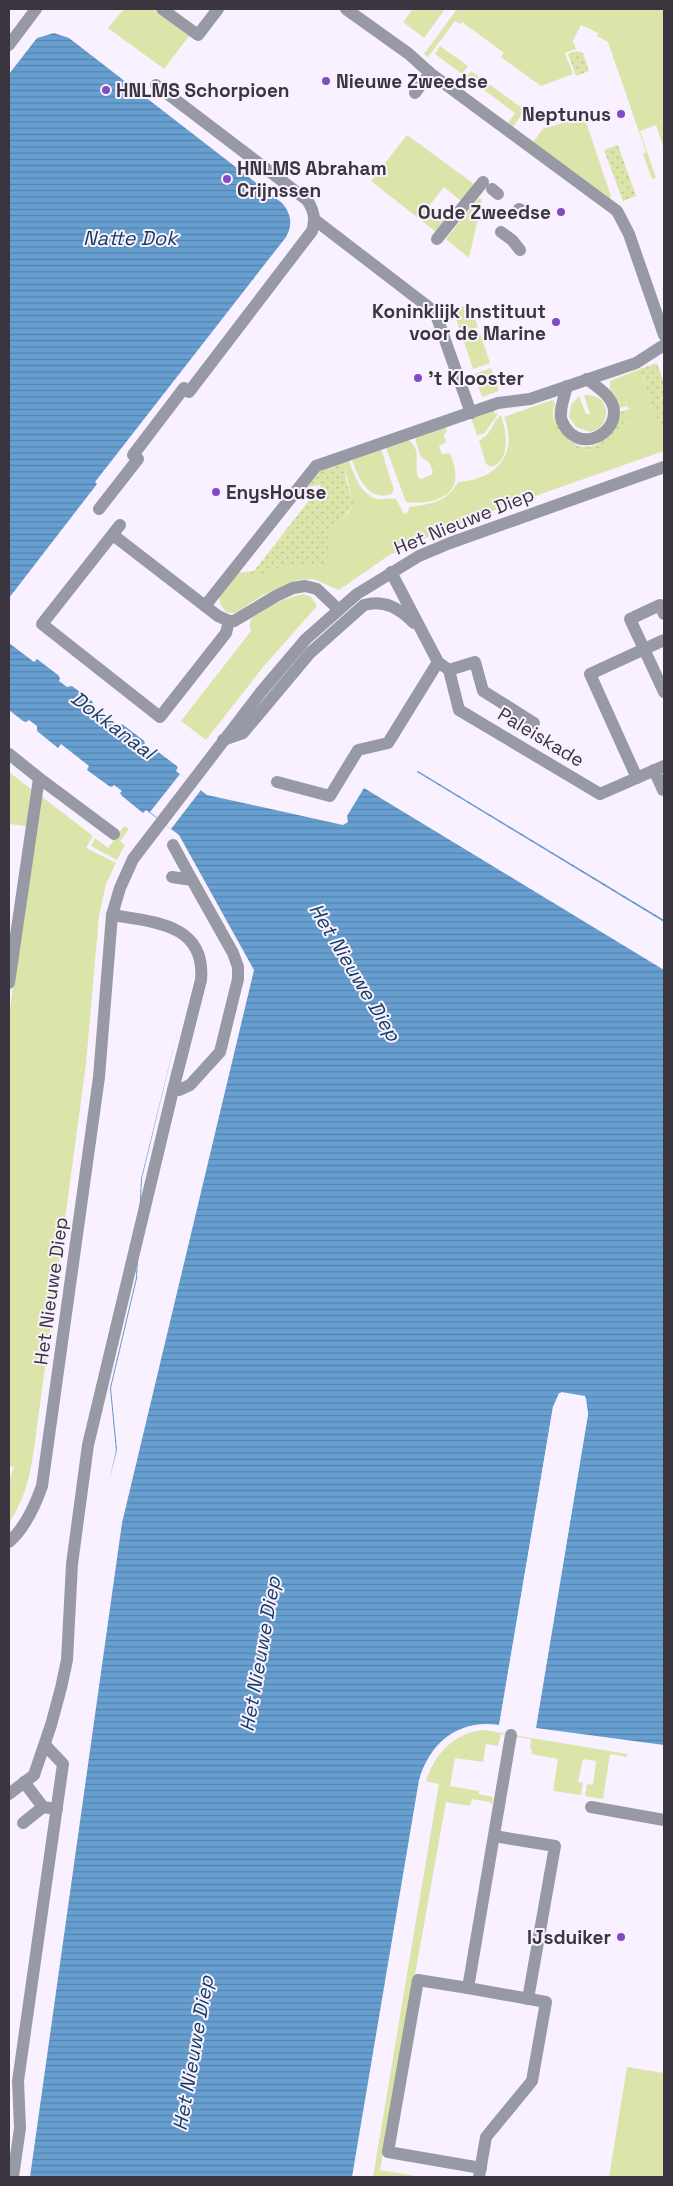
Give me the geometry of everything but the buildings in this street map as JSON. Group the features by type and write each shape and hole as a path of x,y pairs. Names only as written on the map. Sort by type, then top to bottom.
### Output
{"street":[{"path":"9,45 36,9"},
{"path":"162,9 198,35 218,9"},
{"path":"348,10 617,211 629,234 664,335"},
{"path":"415,93 430,73"},
{"path":"99,509 138,458 133,455 184,388 189,392 312,231 315,220 312,207 307,200 156,85"},
{"path":"437,239 456,212 491,188"},
{"path":"315,220 435,312 471,413"},
{"path":"502,232 520,250"},
{"path":"205,606 316,466 498,403 530,399 636,363 664,345"},
{"path":"567,386 561,413 566,429 580,439 596,438 609,428 614,413 609,397 587,379"},
{"name":"Het Nieuwe Diep","path":"9,1542 18,1534 49,1482 99,1077 112,915 128,868 161,821 281,667 306,639 357,594 419,556 450,543 664,467"},
{"path":"229,621 226,633 160,716 42,624 116,530 205,606 229,621 240,618 260,604 285,592 305,586 317,589 338,610"},
{"name":"Paleiskade","path":"391,572 443,666 458,710 600,794 659,768 664,789"},
{"name":"Paleiskade","path":"223,740 244,733 310,652 364,605 375,603 396,607 408,616 426,638"},
{"path":"664,614 660,605 630,618 664,692"},
{"path":"637,778 590,674 664,640"},
{"path":"277,782 330,796 358,750 388,743 443,666 475,662 482,691 534,723"},
{"path":"9,754 114,834"},
{"path":"9,984 39,778"},
{"path":"173,845 233,953 238,967 238,979 220,1052 190,1085 173,1090"},
{"path":"172,877 192,880"},
{"path":"9,1794 34,1775 61,1688 67,1660 72,1564 88,1445 201,980 200,955 191,940 175,929 112,915"},
{"path":"468,1988 511,1736"},
{"path":"13,2177 20,2128 18,2081 63,1764 44,1745"},
{"path":"24,1782 43,1807 57,1809"},
{"path":"22,1823 43,1807"},
{"path":"591,1807 664,1820"},
{"path":"494,1836 555,1846 528,1998"},
{"path":"418,1980 528,1998 546,2002 532,2081 486,2136 480,2173 388,2152 418,1980"}],"green space":[{"path":"124,9 152,9 189,36 164,69 108,28"},
{"path":"413,9 445,9 424,38 403,22"},
{"path":"457,9 664,9 664,149 656,125 640,131 656,178 652,179 643,154 646,152 608,42 597,36 598,33 581,25 573,41 576,49 565,53 573,74 541,86 501,57 504,53 462,22 460,24 455,21 428,57 424,54"},
{"path":"440,46 468,66 462,74 435,54"},
{"path":"577,51 583,53 589,71 576,76 568,54"},
{"path":"471,71 525,110 513,127 508,123 515,113 472,81 465,91 459,87"},
{"path":"584,116 611,196 610,198 533,142 543,129"},
{"path":"407,135 474,184 461,201 444,187 429,206 446,220 436,232 371,181"},
{"path":"618,145 636,196 623,201 604,150"},
{"path":"479,198 482,200 469,258 446,239"},
{"path":"470,304 478,327 461,334 453,310"},
{"path":"480,333 490,363 473,369 463,339"},
{"path":"657,363 664,383 664,429 653,411 640,369"},
{"path":"491,368 499,391 482,397 474,374"},
{"path":"640,369 653,411 664,429 664,451 495,510 428,537 388,556 339,590 313,579 298,580 263,595 237,612 226,612 220,604 220,597 238,573 246,572 245,575 251,579 283,565 327,561 330,528 348,513 350,507 351,495 344,462 349,461 358,483 366,493 377,499 396,499 404,514 408,512 409,507 431,503 443,498 458,482 472,480 493,470 501,463 506,453 508,430 504,417 552,400 554,401 553,419 560,437 564,441 575,448 586,451 596,450 605,445 614,436 632,409 627,403 618,402 610,389 610,381"},
{"path":"584,395 600,399 606,411 606,418 603,424 590,432 576,427 569,417 571,405 579,396 586,414 590,414"},
{"path":"554,401 565,435 575,444 584,447 601,443 614,430 620,412 629,409 628,406 619,408 618,402 629,404 632,409 615,439 602,448 585,450 569,447 558,435 554,422"},
{"path":"494,410 495,414 498,414 484,434 477,435 471,418"},
{"path":"501,415 506,437 505,452 498,463 491,467 486,464 479,441 488,434"},
{"path":"446,427 447,432 444,434 446,442 439,446 442,454 450,453 452,459 455,481 452,488 448,493 435,500 420,503 406,502 386,448 409,440 417,453 417,472 418,477 421,479 431,475 433,472 429,462 421,457 416,437"},
{"path":"381,449 394,490 391,494 383,496 370,491 365,486 357,474 352,460"},
{"path":"344,462 346,479 353,503 345,516 330,528 330,545 326,564 321,567 289,564 251,579 245,575 246,572 254,571 321,485 305,487 319,471"},
{"path":"304,594 311,597 317,606 264,666 206,740 181,721 251,631 250,623 254,616 275,604"},
{"path":"9,772 31,789 26,826 9,824"},
{"path":"41,796 93,836 86,848 116,863 106,884 99,916 86,1064 29,1478 15,1514 9,1523 9,1481 14,1467 9,1466 9,1016"},
{"path":"124,826 129,829 120,841 125,845 117,860 91,846 95,838 108,848"},
{"path":"484,1730 627,1754 627,1757 610,1754 603,1799 585,1796 587,1784 593,1785 596,1761 583,1759 578,1782 583,1783 581,1795 553,1791 558,1759 531,1754 531,1739 501,1734 498,1746 486,1744 483,1762 455,1758 450,1786 479,1791 479,1794 493,1797 492,1805 490,1802 472,1799 470,1806 446,1802 380,2170 422,2177 373,2177 439,1784 426,1781 440,1753 447,1746 464,1735"},
{"path":"627,2067 664,2073 664,2177 609,2177"}],"water":[{"name":"Natte Dok","path":"54,33 69,38 282,203 289,215 290,228 286,237 95,482 97,484 9,598 9,74 37,38"},
{"name":"Dokkanaal","path":"9,643 34,662 37,659 58,675 59,681 67,687 72,686 93,702 91,706 119,727 122,724 143,740 145,743 143,746 152,752 153,750 157,751 178,767 176,771 207,795 343,825 348,822 347,816 364,788 664,970 664,1745 536,1728 588,1414 586,1398 559,1393 553,1407 499,1725 471,1726 448,1736 431,1755 424,1766 419,1780 352,2177 30,2177 122,1523 254,970 179,835 146,810 143,813 122,796 120,793 122,791 114,785 112,787 109,786 87,770 89,766 61,744 58,748 37,731 37,726 29,720 23,721 9,710"},
{"path":"417,772 664,920 664,922"},
{"path":"179,1025 142,1178 137,1278 111,1388 117,1450 109,1481 116,1451 110,1388 136,1278 141,1179"}],"pier":[{"path":"180,774 201,790 171,829 150,812"},
{"path":"561,1392 585,1396 588,1414 535,1731 533,1728 586,1414 584,1399 562,1395 555,1408 502,1725 499,1727 553,1407"}],"place":[{"name":"Nieuwe Zweedse","path":"326,81"},
{"name":"HNLMS Schorpioen","path":"106,90"},
{"name":"Neptunus","path":"621,114"},
{"name":"HNLMS Abraham Crijnssen","path":"227,179"},
{"name":"Oude Zweedse","path":"561,212"},
{"name":"Koninklijk Instituut voor de Marine","path":"556,322"},
{"name":"'t Klooster","path":"418,378"},
{"name":"EnysHouse","path":"216,492"},
{"name":"IJsduiker","path":"621,1937"}]}
